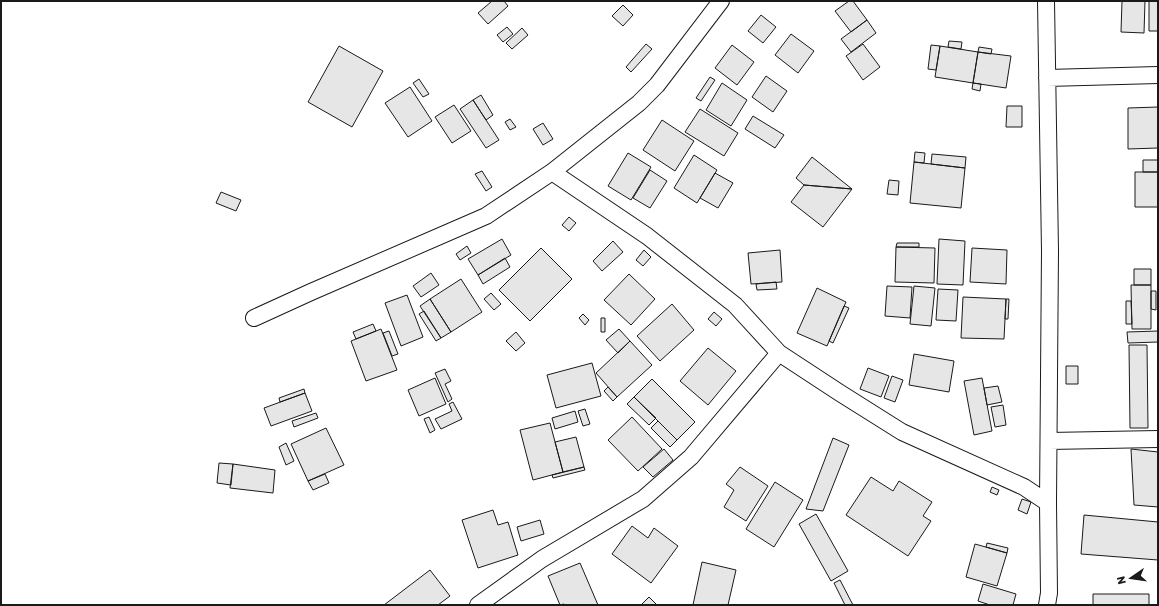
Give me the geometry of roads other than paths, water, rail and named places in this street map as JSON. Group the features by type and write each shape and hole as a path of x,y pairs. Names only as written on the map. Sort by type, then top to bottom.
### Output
{"street":[{"path":"254,318 486,216 552,172 639,103 658,85 721,1"},
{"path":"1046,1 1050,251 1048,504 1049,593 1047,605"},
{"path":"1047,78 1158,75"},
{"path":"552,172 647,236 735,305 779,353 902,432 1024,487 1048,504"},
{"path":"478,605 542,559 643,499 691,456 779,353"},
{"path":"1049,441 1158,439"}]}
